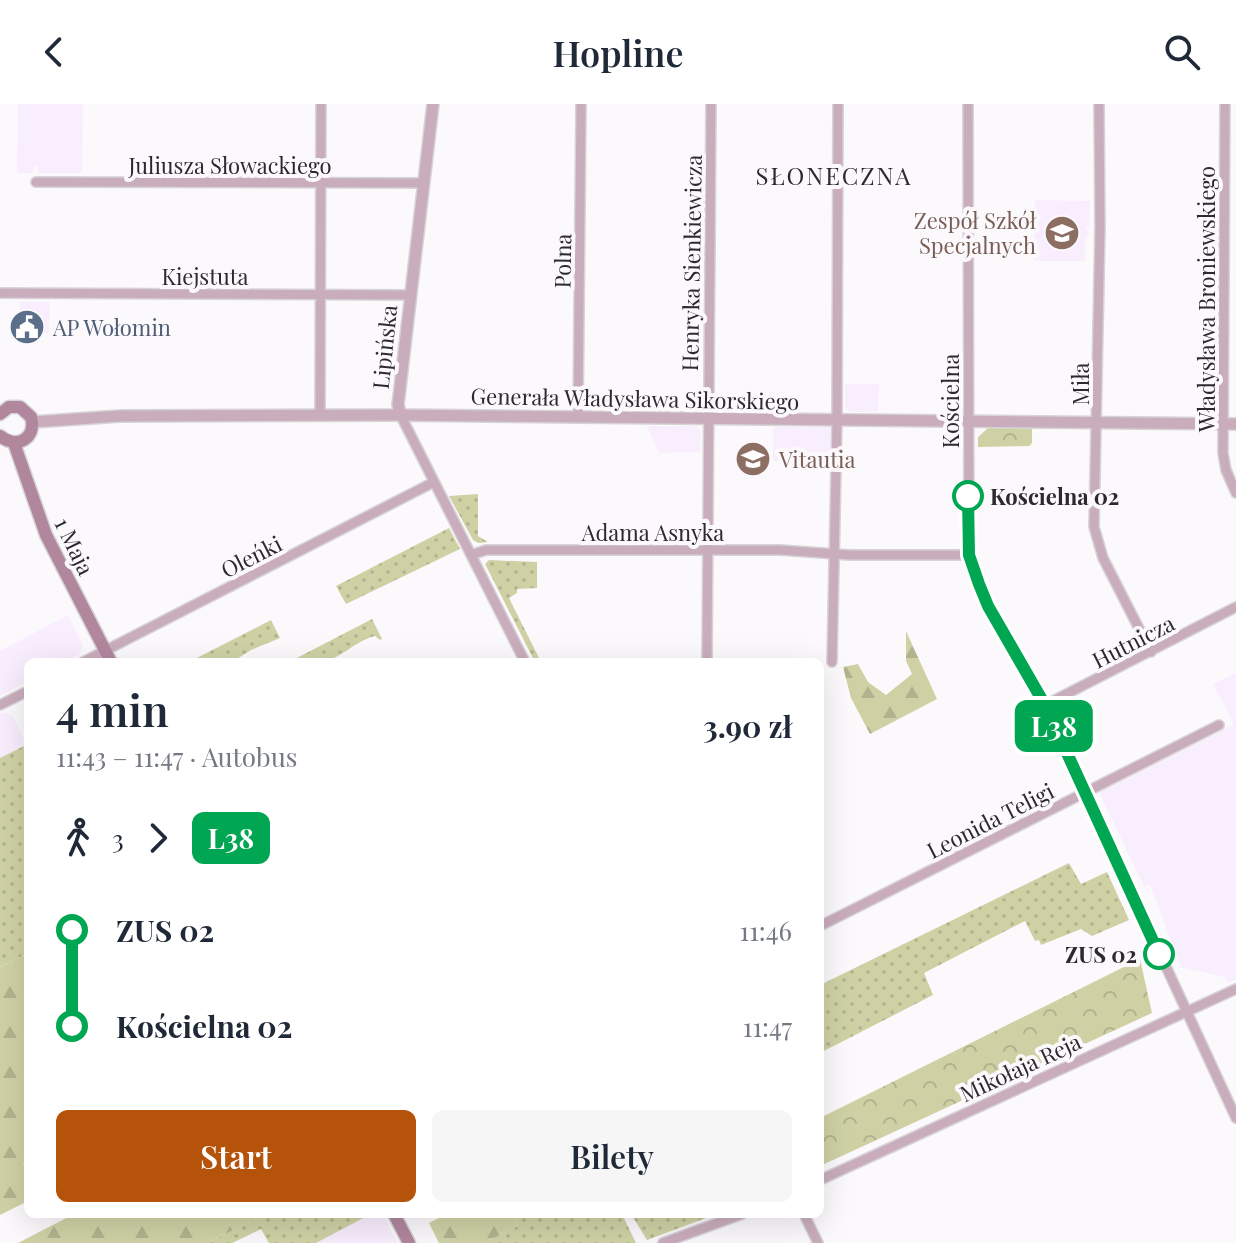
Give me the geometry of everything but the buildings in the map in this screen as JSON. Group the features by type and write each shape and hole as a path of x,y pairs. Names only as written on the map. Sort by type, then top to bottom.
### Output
{"main road":[{"path":"0,414 9,407 20,407 28,412 33,422 29,437 4,440"},
{"name":"1 Maja","path":"4,440 46,535 108,656"},
{"path":"396,1218 409,1243"}],"street":[{"path":"320,415 321,104"},
{"name":"Lipińska","path":"433,104 398,405 523,658"},
{"name":"Polna","path":"578,417 581,104"},
{"name":"Henryka Sienkiewicza","path":"707,658 711,104"},
{"path":"832,662 838,104"},
{"name":"Kościelna","path":"968,104 969,555 988,606 1045,705 1236,1118"},
{"name":"Miła","path":"1099,104 1096,539 1151,652"},
{"name":"Władysława Broniewskiego","path":"1225,104 1230,424 1224,461 1236,493"},
{"name":"Juliusza Słowackiego","path":"36,182 424,183"},
{"name":"Kiejstuta","path":"0,293 410,295"},
{"name":"Generała Władysława Sikorskiego","path":"33,422 120,416 320,415 1230,424"},
{"name":"Oleńki","path":"108,656 434,482"},
{"name":"Adama Asnyka","path":"471,555 486,550 780,550 835,554 969,555"},
{"name":"Hutnicza","path":"1045,705 1236,607"},
{"path":"0,705 24,693"},
{"name":"Leonida Teligi","path":"824,924 1219,725"},
{"name":"Mikołaja Reja","path":"824,1178 1236,989"},
{"path":"663,1243 731,1218"},
{"path":"806,1218 818,1243"}],"shaded area":[{"path":"18,104 83,104 82,173 38,173 38,166 33,166 33,173 17,173"},
{"name":"Zespół Szkół Specjalnych","path":"1035,200 1090,201 1085,261 1034,261"},
{"path":"20,302 50,302 49,333 20,333"},
{"path":"845,384 879,384 878,412 851,412 845,407"},
{"path":"647,426 697,426 701,431 700,452 659,453"},
{"path":"773,427 830,427 830,462 773,461"},
{"path":"68,615 83,645 80,654 72,658 24,658 24,683 0,696 0,651"},
{"path":"1236,673 1236,979 1228,983 1224,977 1181,967 1150,885 1144,887 1099,792 1234,724 1213,684"},
{"path":"0,713 12,715 24,738 24,746 0,758"},
{"path":"363,1218 384,1218 398,1243 316,1243"}],"green space":[{"path":"988,428 1032,428 1032,443 1029,446 978,447 978,437"},
{"path":"478,494 478,536 488,542 473,540 449,496"},
{"path":"449,528 460,549 346,604 336,586"},
{"path":"489,560 537,562 537,588 517,589 517,593 509,598 539,658 533,658 485,564"},
{"path":"372,619 382,639 375,636 368,638 333,658 297,658"},
{"path":"271,620 280,638 238,658 197,658"},
{"path":"906,631 937,699 870,734 851,698 843,667 858,664 868,682 886,695 912,674 906,661"},
{"path":"24,746 24,955 0,967 0,758"},
{"path":"1069,863 1081,884 1107,872 1129,920 1092,936 1081,929 1041,945 1039,940 1035,941 1025,921 924,973 933,995 824,1051 824,983"},
{"path":"24,955 24,1203 0,1215 0,967"},
{"path":"1140,959 1152,1013 824,1164 824,1116"},
{"path":"66,1218 258,1218 207,1243 18,1243"},
{"path":"258,1218 363,1218 316,1243 269,1243 261,1229 232,1243 207,1243"},
{"path":"439,1218 514,1218 518,1226 484,1243 439,1243 429,1223"},
{"path":"514,1218 624,1218 636,1243 484,1243 518,1226"},
{"path":"633,1218 706,1218 647,1240"}],"bus line":[{"name":"L38","path":"968,496 969,555 988,606 1045,705 1159,954"}],"place":[{"name":"Zespół Szkół Specjalnych","path":"1062,233"},
{"name":"AP Wołomin","path":"27,327"},
{"name":"Vitautia","path":"753,459"},
{"name":"Kościelna 02","path":"968,496"},
{"name":"ZUS 02","path":"1159,954"}],"district":[{"name":"SŁONECZNA","path":"834,175"}]}
